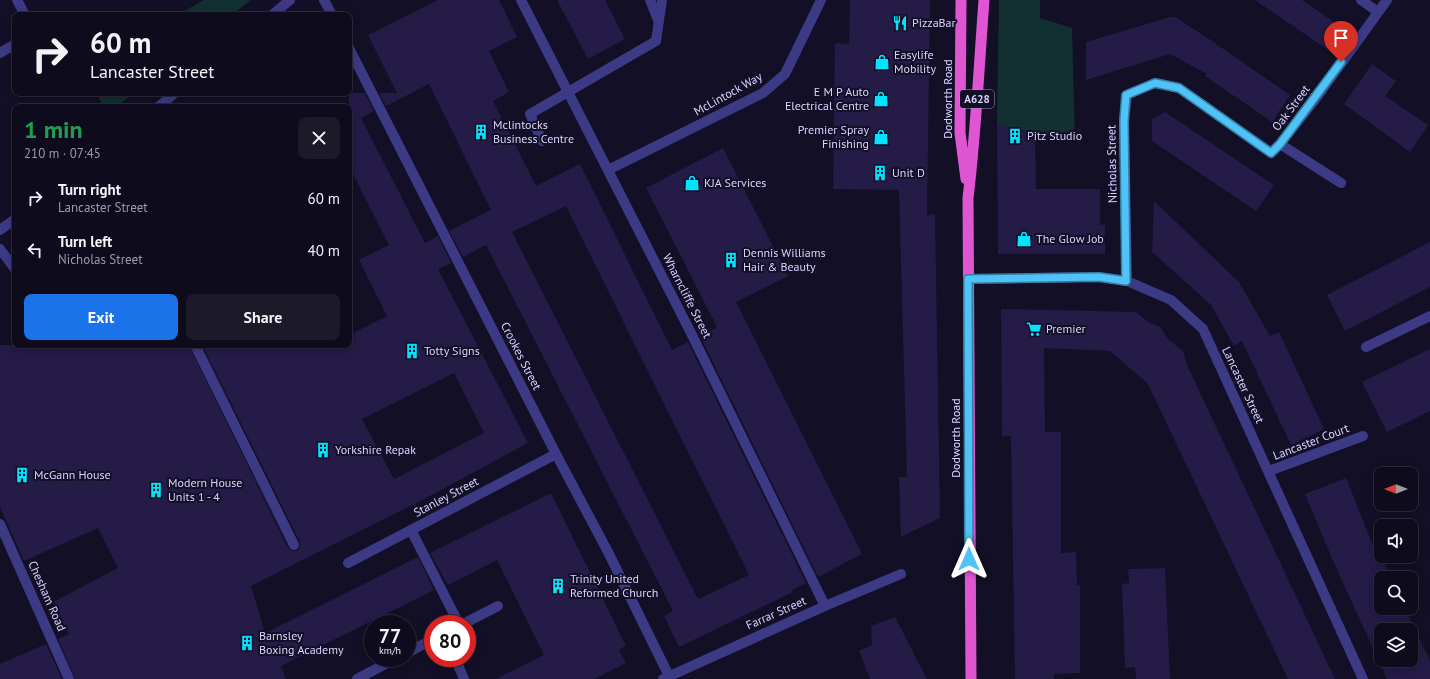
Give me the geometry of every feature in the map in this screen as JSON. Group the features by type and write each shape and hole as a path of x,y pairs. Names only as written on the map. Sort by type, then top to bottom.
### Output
{"highway":[{"name":"Dodworth Road","path":"961,0 960,133 968,198"},
{"name":"Dodworth Road","path":"971,679 968,198 975,134 984,0"}],"street":[{"path":"17,0 23,12"},
{"path":"276,12 290,0"},
{"path":"324,0 330,12"},
{"name":"Wharncliffe Street","path":"521,0 693,338 825,606"},
{"path":"650,0 659,22"},
{"path":"542,141 530,114 656,41 662,0"},
{"name":"McLintock Way","path":"608,170 762,93 785,74 822,0"},
{"path":"1361,0 1378,12"},
{"name":"Oak Street","path":"1271,153 1280,144 1387,0"},
{"path":"0,53 12,46"},
{"name":"Crookes Street","path":"352,54 556,454 608,552 666,678"},
{"name":"Nicholas Street","path":"1126,281 1124,121 1126,95 1155,83 1179,88 1271,153"},
{"path":"162,104 171,96"},
{"path":"1280,144 1341,183"},
{"path":"0,230 12,221"},
{"path":"0,249 12,265"},
{"name":"Lancaster Street","path":"968,279 1099,277 1126,281 1172,300 1203,329 1363,679"},
{"path":"1366,347 1430,316"},
{"path":"196,348 294,545"},
{"name":"Lancaster Court","path":"1269,472 1363,436"},
{"name":"Stanley Street","path":"348,563 556,454"},
{"name":"Chesham Road","path":"0,524 69,679"},
{"path":"411,530 454,615"},
{"name":"Farrar Street","path":"666,678 825,606 901,574"},
{"path":"476,617 498,606"},
{"path":"357,679 380,667"},
{"path":"459,667 464,679"}],"green space":[{"path":"204,0 251,0 236,12 182,12"},
{"path":"999,0 1040,0 1040,18 1072,28 1075,142 997,124"},
{"path":"98,96 130,96 120,104 102,104"}],"building":[{"path":"438,0 499,0 517,37 489,51 509,92 493,101 536,186 580,164 672,350 688,342 806,583 792,590 793,592 679,647 664,616 673,611 486,245 463,257 449,231 491,210 429,84 386,106 379,93 397,93 368,35","holes":["566,206 749,575 698,599 512,232"]},
{"path":"557,0 605,0 625,39 588,59"},
{"path":"850,0 930,0 927,215 935,214 940,518 901,537 899,477 907,477 899,190 833,189 835,43 849,44"},
{"path":"1255,0 1302,0 1343,28 1328,50"},
{"path":"1170,17 1175,17 1206,37 1290,95 1272,122 1205,76 1207,74 1170,54 1086,80 1086,42"},
{"path":"1372,64 1396,81 1385,96 1428,125 1410,152 1344,104"},
{"path":"352,93 365,93 374,111 361,118 425,243 438,236 451,263 438,269 528,443 426,498 251,586 265,633 418,557 434,590 384,615 364,615 364,625 281,666 286,679 75,679 58,639 69,634 53,602 118,568 98,528 24,561 0,507 0,345 12,345 12,348 190,348 288,548 293,551 297,551 300,546 300,542 203,348 352,348 352,334 387,316 359,260 389,245 352,172 352,104 349,104 349,96 352,96","holes":["454,373 484,433 394,479 362,419"]},
{"path":"1165,112 1274,185 1256,211 1152,141 1152,119"},
{"path":"997,124 1035,133 1036,189 1100,189 1100,225 1105,224 1105,254 998,254"},
{"path":"723,148 788,276 736,302 862,554 818,577 700,336 717,327 646,188"},
{"path":"1154,201 1239,282 1270,336 1279,332 1324,429 1291,445 1242,341 1234,346 1211,305 1152,252"},
{"path":"1430,242 1430,287 1345,331 1327,295"},
{"path":"1001,309 1136,312 1148,322 1160,327 1169,340 1183,351 1187,365 1335,679 1288,679 1148,384 1110,351 1044,348 1045,432 1061,432 1061,553 1076,552 1077,586 1080,585 1080,673 1054,674 1054,679 1015,679 1011,436 1002,436"},
{"path":"1430,349 1430,411 1387,432 1362,382"},
{"path":"1346,478 1374,548 1374,563 1384,563 1388,571 1374,571 1374,615 1408,615 1412,623 1374,623 1374,651 1333,561 1305,494"},
{"name":"Trinity United Reformed Church","path":"551,493 626,646 619,650 626,663 594,679 495,679 544,655 497,560 448,585 430,553"},
{"path":"1165,568 1170,679 1136,679 1135,667 1125,668 1122,584 1129,583 1128,569"},
{"path":"895,617 927,679 870,679 859,651 872,645 871,626"},
{"path":"1418,636 1430,661 1430,679 1387,679 1382,667 1418,667"},
{"path":"46,644 62,679 0,679 0,664"}],"place":[{"name":"PizzaBar","path":"900,23"},
{"name":"Easylife Mobility","path":"882,62"},
{"name":"E M P Auto Electrical Centre","path":"881,99"},
{"name":"Mclintocks Business Centre","path":"481,132"},
{"name":"Pitz Studio","path":"1015,136"},
{"name":"Premier Spray Finishing","path":"881,137"},
{"name":"Unit D","path":"880,173"},
{"name":"KJA Services","path":"692,183"},
{"name":"The Glow Job","path":"1024,239"},
{"name":"Dennis Williams Hair & Beauty","path":"731,260"},
{"name":"Premier","path":"1034,329"},
{"name":"Totty Signs","path":"412,351"},
{"name":"Yorkshire Repak","path":"323,450"},
{"name":"McGann House","path":"22,475"},
{"name":"Modern House Units 1 - 4","path":"156,490"},
{"name":"Trinity United Reformed Church","path":"558,586"},
{"name":"Barnsley Boxing Academy","path":"247,643"}],"route":[{"path":"969,559 968,279 1099,277 1126,281 1124,121 1126,95 1155,83 1179,88 1271,153 1280,144 1314,101 1341,62"}]}
